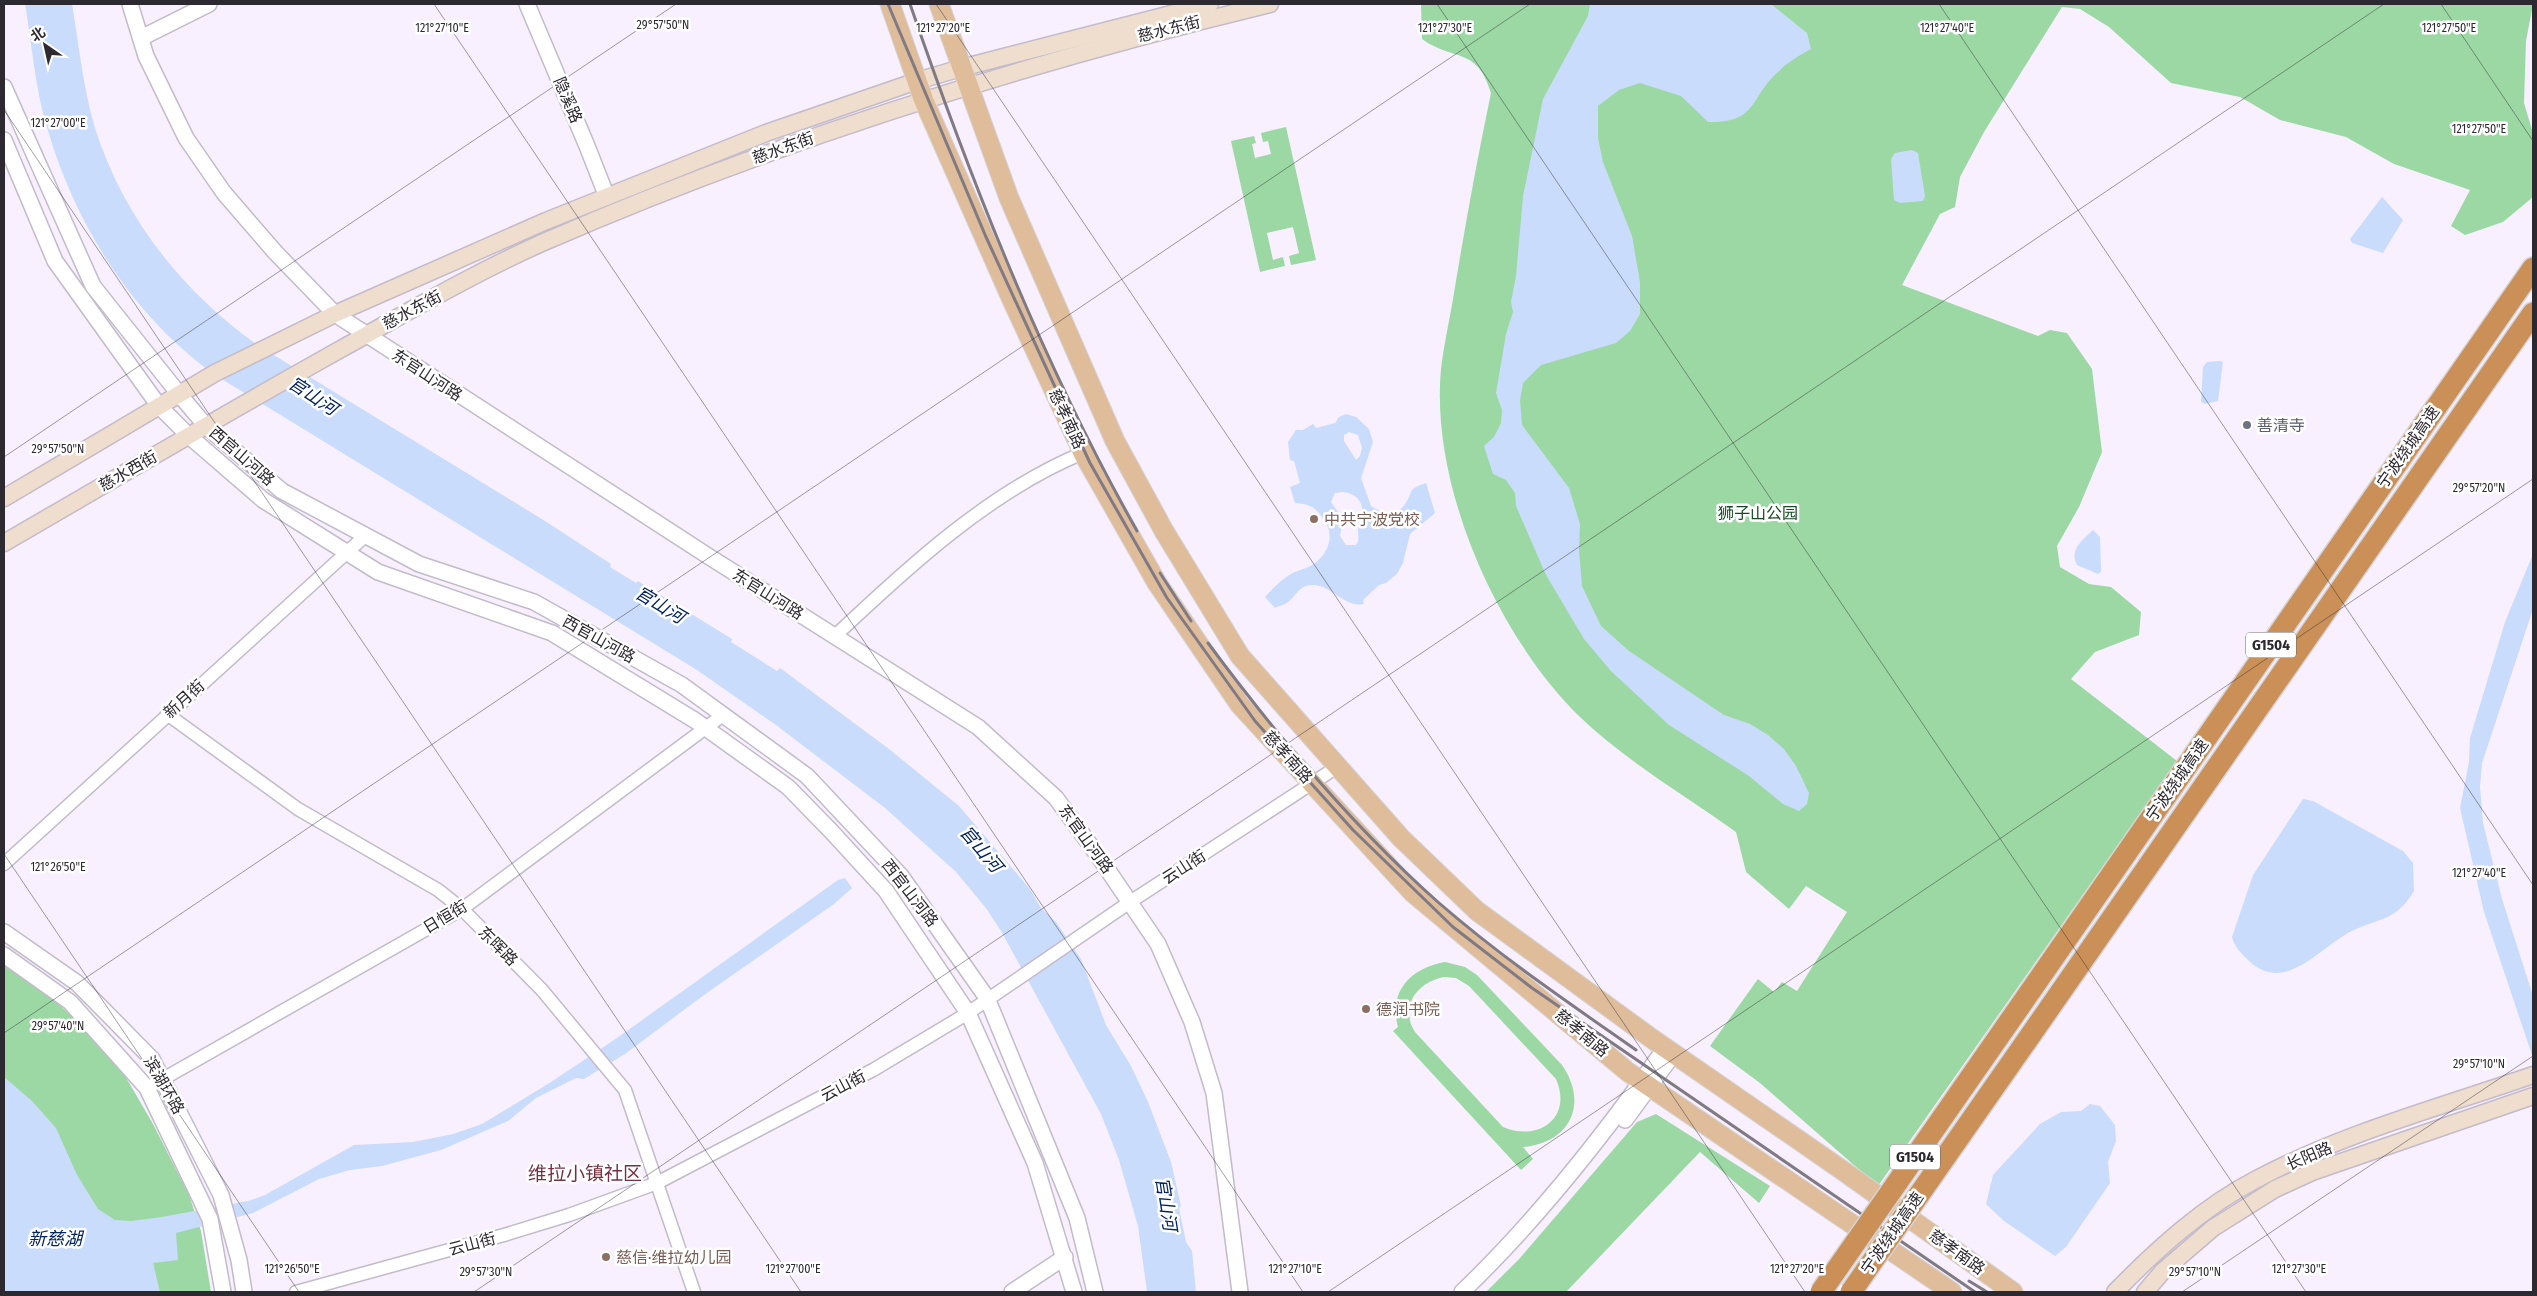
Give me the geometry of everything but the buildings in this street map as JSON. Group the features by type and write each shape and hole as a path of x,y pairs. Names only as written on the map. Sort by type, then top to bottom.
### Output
{"highway":[{"name":"宁波绕城高速","path":"1821,1292 2533,268"},
{"name":"宁波绕城高速","path":"1851,1292 2533,313"}],"main road":[{"name":"慈孝南路","path":"890,4 924,101 1012,300 1083,453 1158,583 1240,705 1413,893 1646,1084 1952,1292"},
{"path":"939,4 961,68"},
{"name":"慈水东街","path":"178,394 215,373 335,314 546,221 766,133 917,81 961,68 1210,4"},
{"name":"慈水东街","path":"253,399 406,311 542,243 780,148 924,101 1130,39 1270,4"},
{"name":"慈孝南路","path":"961,68 1009,198 1115,441 1150,507 1240,656 1401,838 1477,910 1669,1050 2013,1292"},
{"path":"4,498 178,394"},
{"name":"慈水西街","path":"4,543 253,399"},
{"name":"长阳路","path":"2115,1292 2182,1231 2256,1179 2351,1138 2533,1075"},
{"name":"长阳路","path":"2145,1292 2163,1271 2213,1228 2275,1189 2312,1172 2533,1096"}],"street":[{"name":"东官山河路","path":"130,4 146,56 186,138 224,193 274,252 335,314 978,727 1056,798 1158,944 1192,1022 1214,1093 1240,1292"},
{"path":"141,38 209,4"},
{"name":"隐溪路","path":"526,4 588,146 607,197"},
{"name":"西官山河路","path":"4,87 7,106 93,286 178,394 206,426 282,491 419,564 534,602 682,685 814,783 901,876 988,998 1077,1218 1095,1292"},
{"name":"西官山河路","path":"4,140 55,261 159,406 189,436 263,500 378,572 552,633 705,729 788,787 831,831 886,891 968,1013 1035,1162 1065,1257 1069,1290"},
{"path":"835,636 936,546 1008,493 1053,465 1083,453"},
{"name":"新月街","path":"4,864 365,536"},
{"name":"东晖路","path":"167,714 298,810 438,890 462,909 542,990 625,1090 694,1292"},
{"name":"日恒街","path":"147,1088 462,909 723,715"},
{"name":"云山街","path":"296,1292 504,1235 569,1215 657,1183 873,1070 968,1013 1130,902 1337,767"},
{"name":"滨湖环路","path":"4,932 77,983 152,1059 164,1079 221,1195 239,1260 244,1292"},
{"name":"滨湖环路","path":"4,955 70,1002 147,1088 210,1219 223,1292"},
{"path":"1474,1292 1584,1172 1669,1050"},
{"path":"1462,1292 1486,1269 1646,1084"},
{"path":"1012,1292 1065,1257"}],"green space":[{"name":"狮子山公园","path":"1421,4 2533,4 2526,41 2524,103 2533,133 2533,197 2503,222 2465,235 2451,226 2470,190 2394,164 2346,137 2280,120 2240,97 2171,83 2109,27 2080,9 2062,7 1984,132 1960,177 1955,207 1940,214 1902,285 2038,336 2050,330 2067,333 2092,369 2102,452 2079,507 2057,546 2060,567 2089,584 2111,587 2141,612 2139,635 2095,652 2071,679 2177,761 1878,1186 1760,1083 1710,1046 1758,979 1774,992 1782,982 1797,991 1847,912 1806,886 1789,909 1746,872 1736,832 1636,763 1580,717 1550,684 1522,645 1497,602 1475,556 1458,509 1446,461 1440,414 1441,369 1491,93 1479,68 1471,61 1444,51 1422,39"},
{"path":"1286,127 1316,260 1291,265 1289,256 1299,253 1293,227 1267,233 1273,260 1283,257 1285,266 1260,272 1231,141 1254,136 1256,143 1252,144 1255,158 1271,154 1268,141 1263,142 1261,133"},
{"path":"1445,962 1465,967 1477,975 1562,1065 1570,1080 1574,1094 1574,1107 1570,1119 1563,1130 1553,1138 1539,1144 1523,1147 1533,1159 1521,1170 1393,1031 1398,1027 1396,1002 1405,983 1422,970","holes":["1444,977 1456,978 1469,986 1556,1079 1560,1093 1560,1105 1556,1115 1540,1129 1516,1131 1503,1127 1415,1032 1409,1014 1413,997 1426,984 1434,980"]},
{"path":"4,965 51,997 92,1035 121,1069 153,1124 189,1195 201,1231 211,1292 4,1292"},
{"path":"1656,1114 1770,1186 1759,1203 1700,1152 1566,1292 1486,1292 1520,1258 1637,1122"}],"water":[{"name":"官山河","path":"25,4 72,4 84,82 91,113 107,161 122,192 139,222 181,277 231,325 259,346 545,521 611,564 610,567 636,583 638,581 732,639 731,642 777,671 780,668 889,749 959,806 1030,889 1041,908 1056,922 1081,959 1106,1025 1131,1066 1148,1102 1171,1162 1181,1206 1179,1208 1186,1242 1192,1251 1196,1292 1147,1292 1138,1226 1119,1160 1101,1114 1001,931 986,908 956,872 885,808 776,725 697,670 215,375 183,350 154,321 128,291 105,257 85,222 68,186 53,148 42,109"},
{"path":"1590,4 1771,4 1807,33 1811,49 1783,68 1769,81 1751,107 1736,118 1708,122 1681,96 1640,83 1619,90 1598,106 1598,138 1603,162 1632,236 1640,282 1640,314 1630,331 1616,343 1541,365 1523,383 1520,400 1522,425 1569,488 1580,524 1579,550 1582,586 1601,626 1629,651 1724,715 1750,724 1768,735 1784,749 1796,766 1809,793 1807,804 1799,811 1783,804 1749,776 1669,725 1611,671 1584,639 1546,575 1516,506 1515,493 1506,480 1493,474 1484,446 1494,437 1501,423 1502,410 1496,393 1506,334 1513,312 1511,302 1516,276 1523,196 1543,99 1588,16"},
{"path":"1912,150 1918,153 1925,196 1923,201 1900,203 1894,200 1891,159 1895,153"},
{"path":"2382,197 2403,220 2383,253 2352,243 2350,239"},
{"path":"2207,362 2223,362 2218,401 2205,404 2201,402 2203,367"},
{"path":"1346,414 1356,417 1369,429 1373,442 1361,478 1371,506 1386,513 1400,510 1408,500 1412,490 1426,483 1435,513 1410,534 1403,563 1397,574 1386,583 1379,585 1363,600 1364,604 1348,602 1322,586 1314,585 1303,587 1284,605 1275,608 1265,597 1287,576 1312,565 1318,560 1327,549 1330,535 1325,522 1316,510 1305,504 1295,503 1290,487 1300,483 1294,461 1290,460 1288,442 1296,430 1303,430 1313,424 1316,428 1335,423 1339,417","holes":["1349,432 1358,435 1362,448 1360,456 1356,460 1344,441 1344,435","1335,493 1352,494 1361,504 1363,513 1356,545 1346,545 1340,536 1343,519 1331,502"]},
{"path":"2093,530 2100,537 2101,572 2098,574 2077,565 2075,559 2078,545"},
{"path":"2533,554 2533,609 2482,763 2480,787 2483,823 2502,899 2533,996 2533,1058 2484,912 2460,808 2469,762 2470,738 2505,622"},
{"path":"2303,799 2313,801 2403,851 2413,863 2414,891 2394,914 2352,931 2302,965 2289,971 2276,973 2263,970 2249,961 2241,953 2232,937 2253,875"},
{"name":"新慈湖","path":"845,878 852,888 834,904 704,995 625,1054 584,1079 576,1078 536,1098 508,1121 441,1150 382,1166 350,1170 319,1179 253,1213 176,1233 178,1260 153,1263 160,1292 4,1292 4,1077 32,1101 56,1128 77,1175 98,1209 115,1220 131,1221 162,1217 248,1201 265,1195 354,1145 413,1142 453,1134 482,1124 551,1082 617,1038 838,880"},
{"path":"2090,1104 2100,1106 2115,1125 2116,1141 2108,1162 2110,1183 2066,1247 2055,1256 2004,1221 1986,1204 1993,1175 2040,1124 2061,1112 2081,1111"}],"railway":[{"path":"888,4 986,237 1090,463 1167,598 1255,721 1353,830 1453,927 1532,988 1975,1292"},
{"path":"910,4 984,206 1040,338 1103,468 1137,531"},
{"path":"1160,573 1191,621"},
{"path":"1208,643 1288,746 1346,811 1407,874 1487,942 1636,1050"},
{"path":"1969,1281 1987,1292"}],"place":[{"name":"善清寺","path":"2247,425"},
{"name":"中共宁波党校","path":"1314,519"},
{"name":"德润书院","path":"1366,1009"},
{"name":"慈信·维拉幼儿园","path":"606,1257"}],"district":[{"name":"维拉小镇社区","path":"585,1173"}]}
